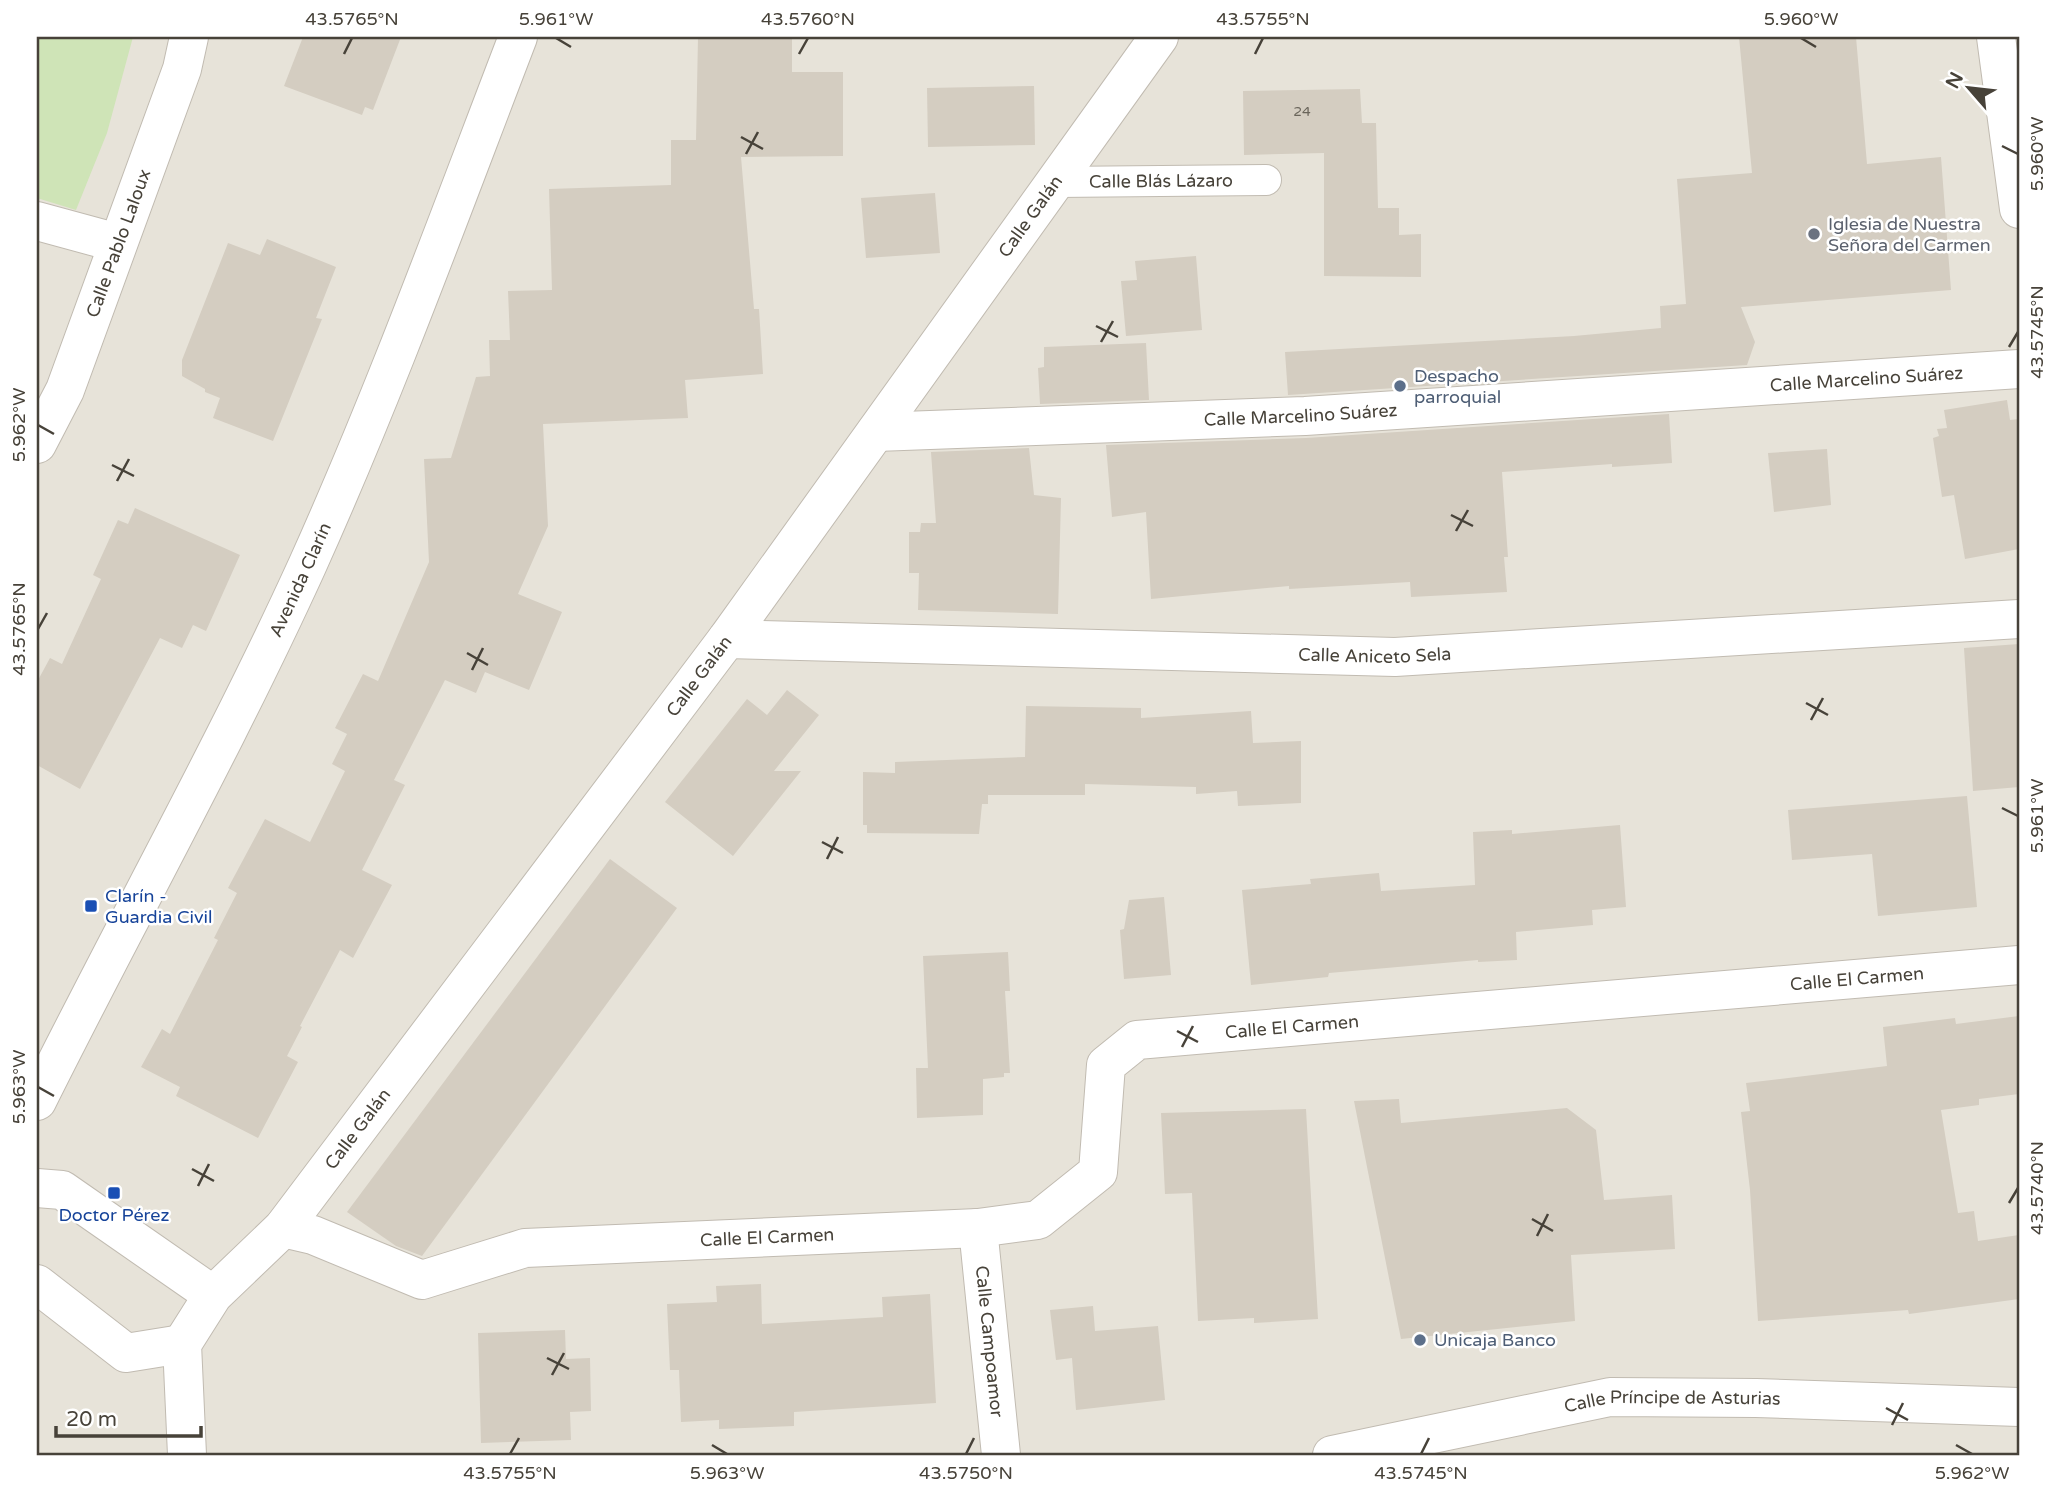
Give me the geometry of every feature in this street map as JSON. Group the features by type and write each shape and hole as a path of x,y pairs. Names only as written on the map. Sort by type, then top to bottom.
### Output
{"street":[{"name":"Calle Pablo Laloux","path":"37,444 65,390 182,69 188,37"},
{"name":"Avenida Clarín","path":"37,1101 121,934 213,761 307,566 396,354 518,37"},
{"name":"Calle Galán","path":"182,1344 213,1295 283,1228 727,639 1158,37"},
{"path":"1996,37 2012,114 2019,209"},
{"path":"37,221 118,243"},
{"name":"Calle Marcelino Suárez","path":"876,432 1305,416 2019,369"},
{"name":"Calle Aniceto Sela","path":"727,639 1395,657 2019,619"},
{"name":"Calle El Carmen","path":"283,1228 313,1235 422,1280 525,1248 978,1228 1038,1220 1098,1172 1107,1065 1136,1040 2019,965"},
{"path":"37,1188 62,1190 213,1295"},
{"name":"Calle Campoamor","path":"978,1228 1001,1455"},
{"path":"37,1284 126,1353 182,1344 187,1455"},
{"name":"Calle Príncipe de Asturias","path":"1332,1455 1610,1397 1756,1398 2019,1407"}],"lane":[{"name":"Calle Blás Lázaro","path":"1056,182 1266,180"}],"shaded area":[{"path":"37,37 2019,37 2019,1455 37,1455"}],"green space":[{"path":"37,37 133,37 107,133 76,210 37,198"}],"building":[{"path":"303,37 401,37 373,110 365,107 362,115 284,86"},
{"path":"698,37 792,37 792,72 843,72 843,156 741,157 754,309 759,309 763,374 685,380 688,418 543,424 548,526 518,594 562,612 529,690 485,672 476,693 445,680 394,780 405,785 362,870 392,885 353,958 340,950 287,1056 298,1062 258,1138 176,1096 180,1087 141,1067 162,1029 170,1034 218,940 214,938 237,893 228,888 265,819 310,842 345,771 332,764 347,734 335,728 363,674 378,681 429,562 424,459 451,458 476,377 490,376 489,340 510,340 508,291 552,290 549,189 671,185 671,140 696,140"},
{"path":"1739,37 1856,37 1867,164 1941,157 1951,290 1741,307 1755,342 1747,365 1288,395 1285,352 1574,336 1661,328 1660,306 1686,304 1677,179 1752,173"},
{"path":"1034,86 1035,145 928,147 927,88"},
{"path":"1360,89 1362,123 1376,123 1378,208 1399,208 1399,235 1421,234 1421,277 1324,276 1324,153 1244,155 1243,91"},
{"path":"935,193 940,253 866,258 861,198"},
{"path":"267,239 336,267 316,318 322,319 273,441 213,418 220,398 205,392 205,389 182,376 182,360 228,243 260,255"},
{"path":"1196,256 1202,330 1126,336 1121,281 1137,280 1135,261"},
{"path":"1146,343 1149,400 1040,404 1038,368 1044,367 1044,347"},
{"path":"2007,400 2010,420 2019,419 2019,549 1965,559 1954,495 1942,497 1933,438 1939,436 1937,429 1947,428 1944,410"},
{"path":"1669,414 1672,463 1612,467 1612,464 1502,472 1508,557 1504,557 1507,592 1411,597 1410,582 1289,589 1289,586 1151,599 1146,512 1112,517 1106,445 1306,438"},
{"path":"1029,448 1034,495 1061,498 1058,614 918,610 919,573 909,573 909,532 920,532 921,523 936,523 931,452"},
{"path":"1827,449 1831,505 1774,512 1768,453"},
{"path":"135,508 240,555 206,631 193,625 182,648 160,638 80,789 37,765 37,682 50,658 62,664 101,579 93,575 118,520 128,524"},
{"path":"2019,644 2019,787 1973,791 1964,648"},
{"path":"787,690 819,715 774,771 801,771 733,856 665,802 747,699 767,715"},
{"path":"1026,706 1141,708 1141,718 1251,711 1253,743 1301,741 1301,803 1238,806 1237,791 1196,794 1196,787 1085,784 1085,795 988,795 988,804 982,804 979,834 867,833 867,825 863,825 863,772 895,773 895,762 1025,757"},
{"path":"1967,796 1977,907 1878,916 1872,854 1792,860 1788,810"},
{"path":"1620,825 1626,907 1592,910 1593,925 1516,932 1517,960 1478,960 1329,973 1328,977 1251,985 1242,890 1311,884 1310,879 1379,873 1381,891 1475,885 1473,832 1512,830 1512,834"},
{"path":"610,859 677,908 422,1256 396,1246 347,1212"},
{"path":"1164,897 1171,975 1124,979 1120,930 1124,929 1129,900"},
{"path":"1008,952 1010,991 1005,991 1010,1073 1004,1073 1004,1077 983,1079 983,1115 917,1118 916,1068 928,1068 923,956"},
{"path":"2019,1016 2019,1094 1979,1099 1979,1105 1941,1110 1958,1213 1974,1211 1978,1241 2019,1235 2019,1299 1909,1314 1908,1310 1758,1321 1750,1190 1741,1112 1750,1111 1746,1083 1887,1066 1883,1027 1955,1018 1956,1024"},
{"path":"1399,1099 1401,1123 1567,1108 1596,1130 1604,1200 1672,1195 1675,1249 1571,1255 1575,1321 1401,1339 1354,1101"},
{"path":"1306,1109 1318,1319 1254,1323 1254,1318 1198,1321 1192,1193 1165,1194 1161,1113"},
{"path":"761,1284 762,1324 883,1317 882,1297 930,1294 936,1403 794,1412 794,1426 719,1429 719,1420 681,1422 679,1370 670,1370 667,1304 717,1302 716,1286"},
{"path":"1093,1306 1095,1331 1158,1326 1165,1400 1076,1410 1072,1358 1056,1360 1050,1310"},
{"path":"565,1330 566,1359 590,1358 591,1411 570,1412 571,1440 481,1443 478,1333"}],"place":[{"name":"Iglesia de Nuestra Señora del Carmen","path":"1814,234"},
{"name":"Despacho parroquial","path":"1400,386"},
{"name":"Clarín - Guardia Civil","path":"91,906"},
{"name":"Doctor Pérez","path":"114,1193"},
{"name":"Unicaja Banco","path":"1420,1340"}]}
